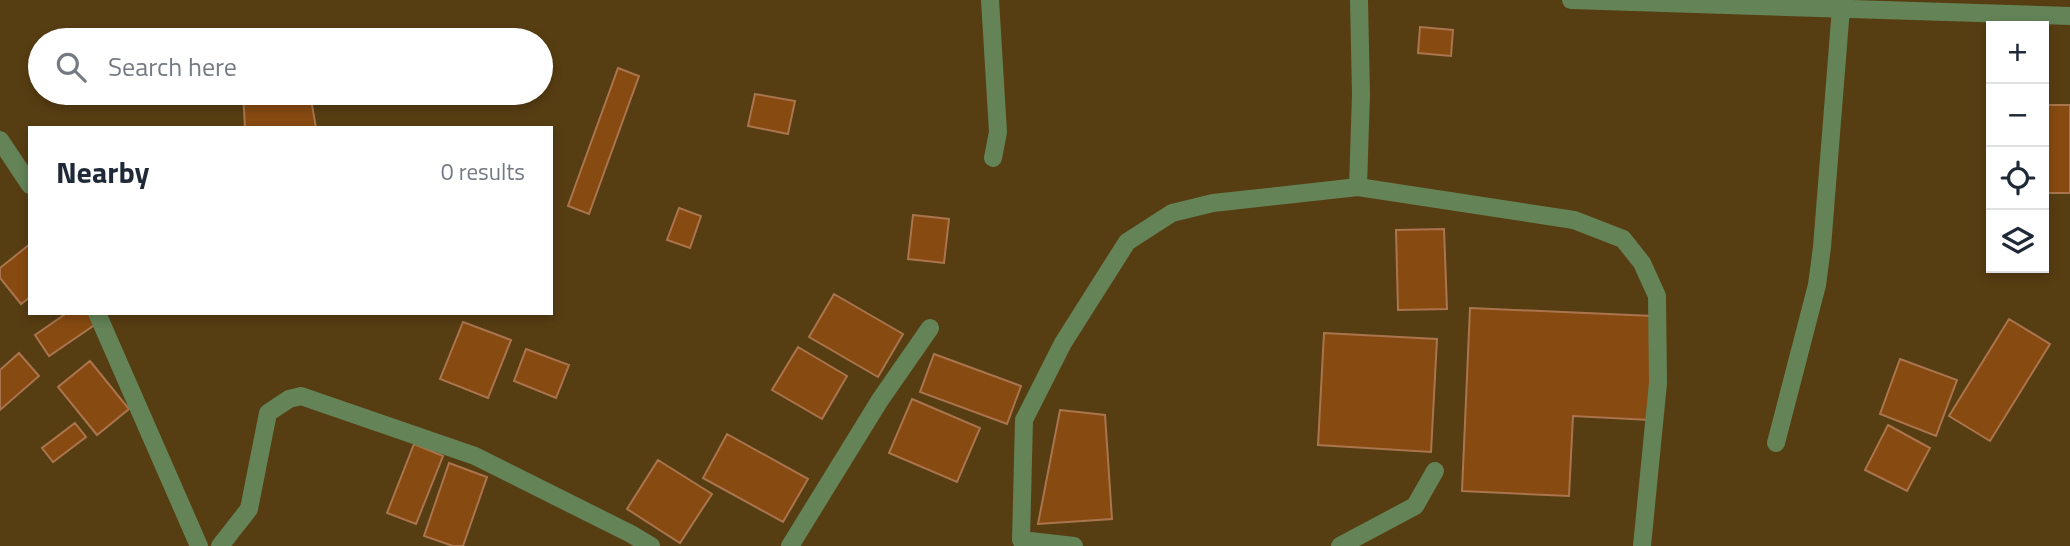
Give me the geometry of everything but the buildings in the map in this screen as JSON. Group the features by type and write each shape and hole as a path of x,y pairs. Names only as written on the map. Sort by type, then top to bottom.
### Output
{"street":[{"path":"990,0 998,132 993,158"},
{"path":"1358,187 1361,94 1359,0"},
{"path":"1571,0 2070,16"},
{"path":"1776,443 1817,285 1841,8"},
{"path":"0,140 28,182"},
{"path":"1074,546 1021,540 1024,420 1063,343 1127,242 1172,213 1182,210 1213,203 1358,187 1574,220 1623,239 1642,263 1657,296 1658,383 1642,546"},
{"path":"98,315 199,546"},
{"path":"790,546 880,400 930,327"},
{"path":"220,546 249,509 268,413 289,399 301,396 475,456 651,546"},
{"path":"1340,546 1415,506 1435,471"}]}
